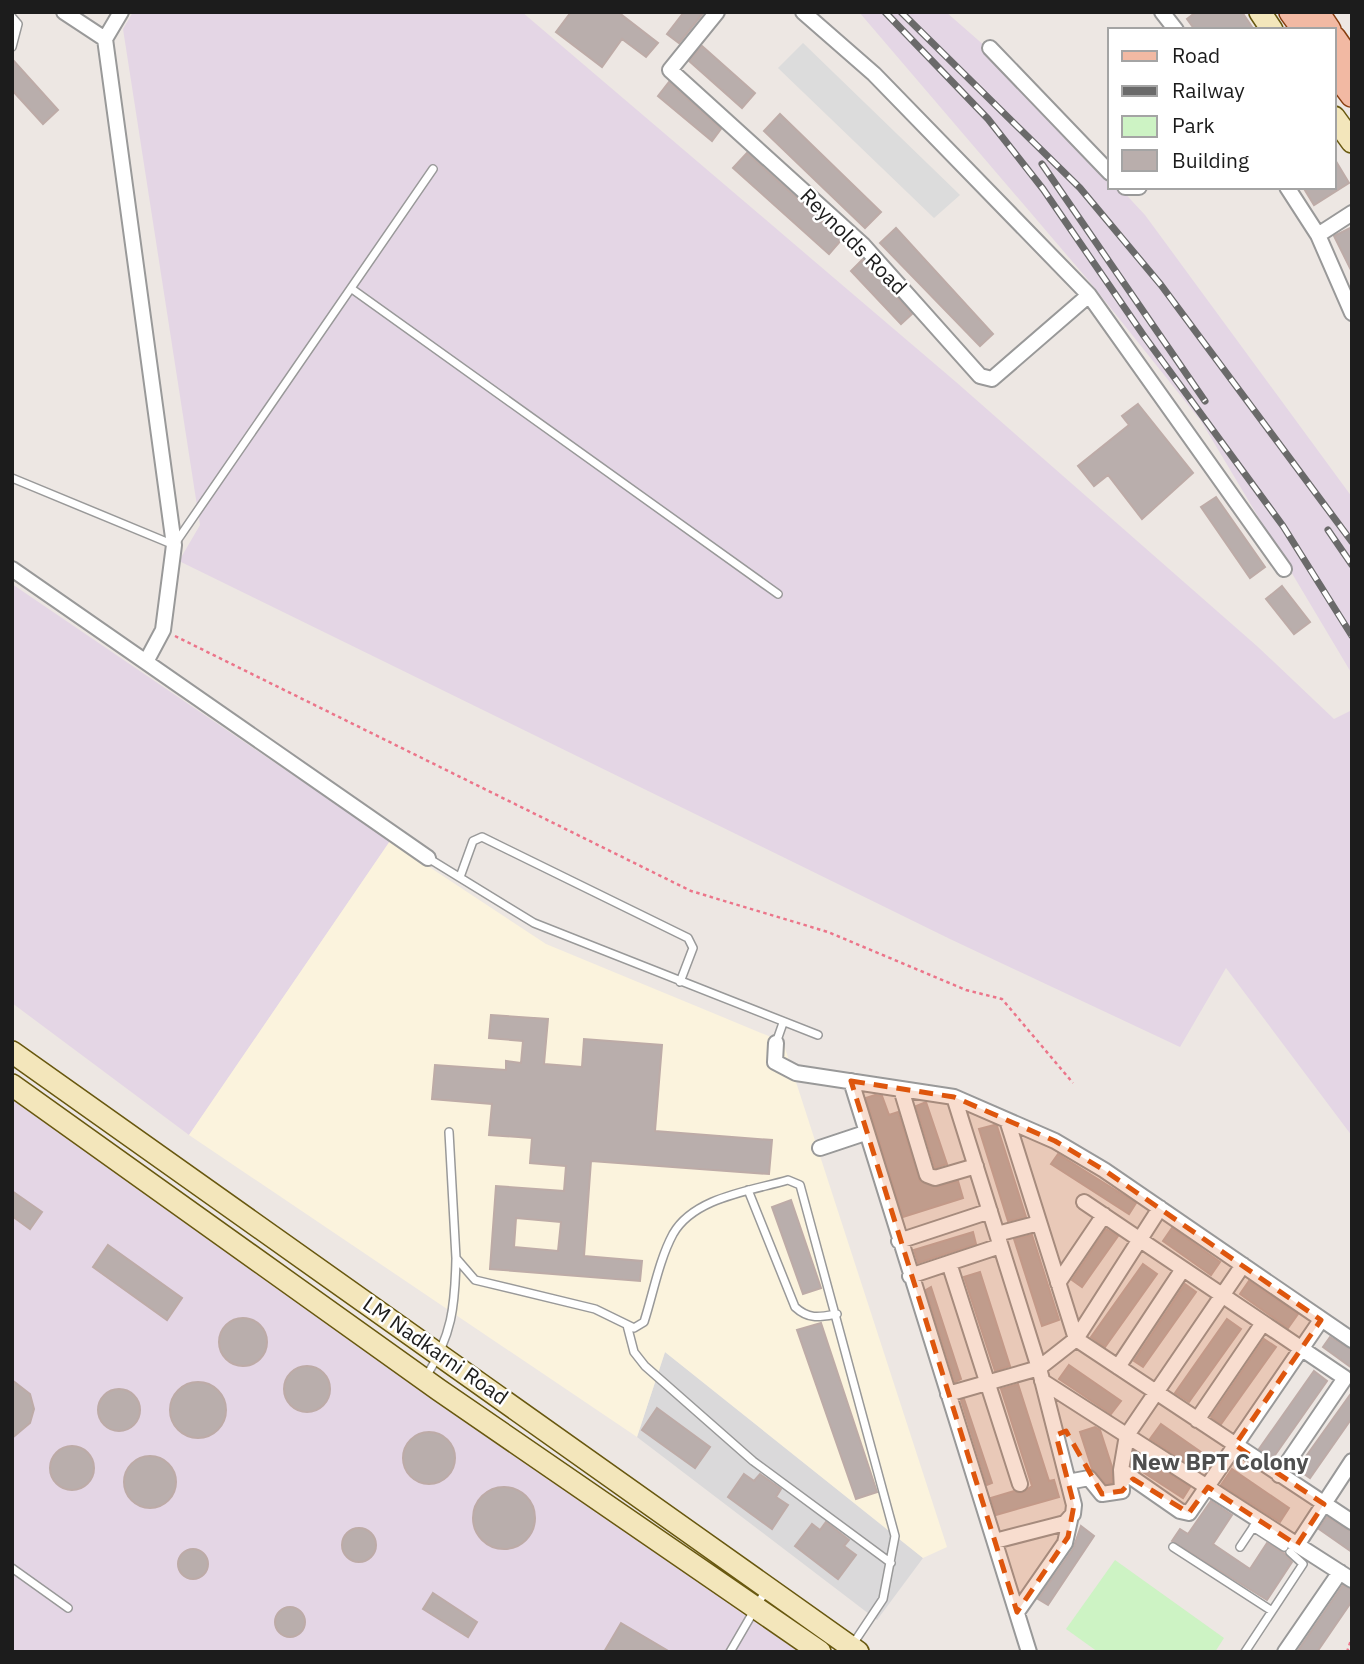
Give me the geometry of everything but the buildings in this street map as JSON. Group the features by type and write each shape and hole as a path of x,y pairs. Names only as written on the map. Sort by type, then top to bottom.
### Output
{"main road":[{"path":"1291,12 1303,28"},
{"path":"1317,12 1328,28"},
{"path":"1336,41 1352,64"},
{"path":"1336,74 1352,95"}],"street":[{"path":"64,12 105,39"},
{"path":"121,12 105,39 174,545 163,630 147,660"},
{"name":"Reynolds Road","path":"717,12 670,70 863,245 980,376 992,379 1089,295"},
{"path":"803,12 874,74 1089,295 1284,569"},
{"path":"1162,12 1174,28"},
{"path":"1260,12 1271,28"},
{"path":"1328,12 1352,46"},
{"path":"990,48 1108,171"},
{"path":"1336,120 1352,142"},
{"path":"1288,189 1318,235 1352,313"},
{"path":"1318,235 1352,213"},
{"path":"12,569 147,660 428,858"},
{"path":"776,1043 773,1051 779,1066 796,1073 954,1097 1055,1141 1160,1208 1352,1340"},
{"name":"LM Nadkarni Road","path":"12,1052 441,1353 768,1586 853,1650"},
{"path":"851,1081 865,1133 1029,1652"},
{"name":"LM Nadkarni Road","path":"12,1085 424,1380 820,1652"},
{"path":"901,1089 927,1175 935,1178 976,1166"},
{"path":"954,1097 1040,1374 1074,1505 1065,1543 1017,1612"},
{"path":"1006,1120 1076,1339 1352,1522"},
{"path":"820,1148 865,1133"},
{"path":"1084,1202 1348,1381 1279,1475"},
{"path":"948,1394 987,1382 1040,1374 1076,1339 1160,1208"},
{"path":"899,1241 990,1211"},
{"path":"1058,1283 1104,1215"},
{"path":"910,1276 949,1263 1039,1223"},
{"path":"949,1263 1020,1484"},
{"path":"1068,1482 1089,1478 1102,1494 1122,1491 1121,1471 1127,1436 1243,1265"},
{"path":"1118,1367 1183,1269"},
{"path":"1121,1471 1184,1513 1189,1513 1321,1320"},
{"path":"1198,1420 1263,1323"},
{"path":"1040,1374 1127,1436 1208,1487 1291,1549 1346,1576 1285,1652"},
{"path":"1291,1549 1352,1461"},
{"path":"995,1541 1069,1520"}],"lane":[{"path":"12,18 18,24 12,47"},
{"path":"12,478 174,545 433,169"},
{"path":"352,289 778,594"},
{"path":"460,877 473,841 482,837 688,938 693,948 680,982"},
{"path":"428,858 534,923 818,1035"},
{"path":"776,1043 783,1023"},
{"path":"424,1380 441,1353 455,1309 456,1258 449,1132"},
{"path":"456,1258 475,1280 595,1309 634,1328 643,1322 673,1235 684,1220 699,1208 748,1190 788,1180 800,1185 895,1536 883,1599 853,1650"},
{"path":"748,1190 794,1307 803,1315 815,1318 837,1314"},
{"path":"626,1325 634,1352 645,1366 753,1461 891,1563"},
{"path":"1240,1547 1256,1523"},
{"path":"1173,1548 1272,1611"},
{"path":"1245,1652 1303,1564 1291,1549"},
{"path":"12,1567 68,1608"},
{"path":"730,1652 768,1586"}],"path":[{"path":"163,630 691,891 828,932 965,990 1002,999 1073,1083"},
{"path":"1347,1652 1352,1637"}],"highlighted area":[{"path":"851,1081 954,1097 1055,1141 1104,1170 1321,1320 1235,1445 1324,1504 1297,1545 1208,1487 1189,1513 1133,1479 1122,1491 1102,1494 1066,1431 1056,1435 1074,1505 1068,1537 1017,1612"}],"shaded area":[{"path":"133,12 522,12 956,382 1258,647 1334,719 1352,710 1352,1136 1226,968 1180,1047 950,939 179,561 200,525 123,29"},
{"path":"859,12 946,12 994,54 1108,176 1108,189 1121,189 1145,215 1352,497 1352,674 1201,421 1089,281"},
{"path":"803,43 960,195 934,218 778,68"},
{"path":"12,584 390,841 189,1135 12,1003"},
{"path":"390,841 546,944 783,1042 947,1547 923,1558 665,1352 637,1437 189,1135"},
{"path":"12,1091 814,1652 12,1652"},
{"path":"665,1352 923,1558 877,1620 637,1437"}],"green space":[{"path":"1115,1560 1224,1638 1215,1652 1098,1652 1066,1629"}],"railway":[{"path":"885,12 988,119 1043,189 1144,336 1283,526 1352,636"},
{"path":"901,12 1080,188 1161,285 1352,542"},
{"path":"1042,164 1205,401"},
{"path":"1328,530 1352,565"}],"district":[{"name":"New BPT Colony","path":"1220,1461"}]}
